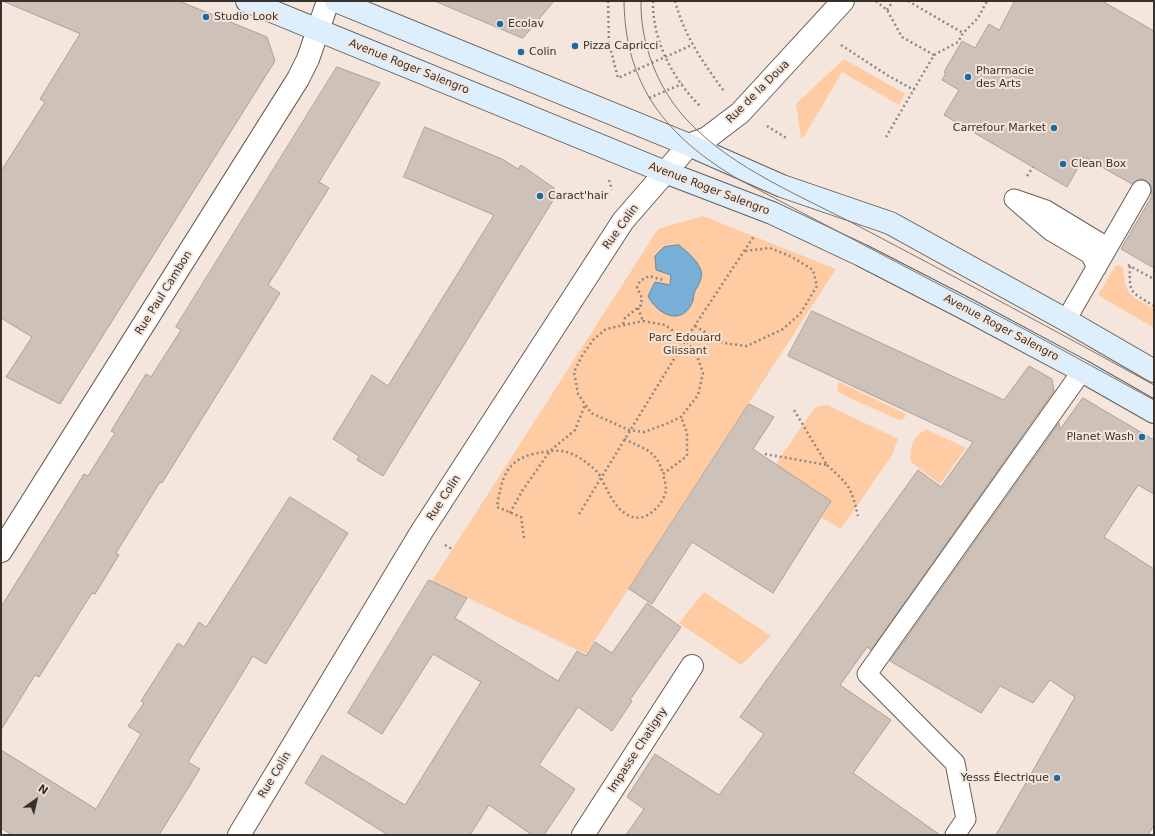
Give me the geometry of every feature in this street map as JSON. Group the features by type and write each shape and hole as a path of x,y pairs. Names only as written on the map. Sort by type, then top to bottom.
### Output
{"main road":[{"name":"Avenue Roger Salengro","path":"247,1 665,172 772,213 854,251 1082,371 1154,412"},
{"path":"336,1 689,146 782,186 890,223 1066,320 1154,371"}],"street":[{"name":"Rue Paul Cambon","path":"1,551 298,79 308,59 328,1"},
{"name":"Rue de la Doua","path":"665,172 689,146 707,138 740,113 843,1"},
{"name":"Rue Colin","path":"239,835 426,525 623,221 665,172"},
{"name":"Impasse Chatigny","path":"583,835 692,666"}],"lane":[{"path":"1066,320 1141,190"},
{"path":"1096,267 1090,254 1051,231 1014,199 1046,210 1108,248"},
{"path":"955,835 966,818 955,763 867,674 1082,371"}],"path":[{"path":"608,1 609,43 618,78 692,45"},
{"path":"675,1 678,14 692,45 740,113 767,126 788,139"},
{"path":"876,1 887,10 902,37 934,55"},
{"path":"887,10 893,1"},
{"path":"908,1 963,32"},
{"path":"886,137 934,55 958,42 963,32 978,18 987,1"},
{"path":"817,31 886,75 914,90"},
{"path":"579,514 694,326 756,233"},
{"path":"694,326 723,343 747,346 783,329 800,314 817,286 813,270 792,257 770,248 745,251"},
{"path":"1130,266 1129,286 1132,292 1154,306"},
{"path":"1135,269 1154,279"},
{"path":"623,324 625,318 641,305 642,298 637,288 640,281 648,276 663,280"},
{"path":"638,308 643,321"},
{"path":"643,321 665,325 686,340 697,356 703,373 698,395 681,416 666,424 644,432 629,430 591,413 578,394 574,372 583,354 594,339 606,329 623,324 643,321"},
{"path":"510,513 522,491 550,451 575,430 585,405"},
{"path":"794,410 827,465 846,482 852,491 858,516"},
{"path":"663,474 687,456 687,433 681,416"},
{"path":"524,538 521,517 497,508 502,480 510,467 524,456 550,451 573,453 592,466 601,476 607,490 617,506 630,517 643,517 658,509 666,490 660,462 651,451 624,439"},
{"path":"765,454 827,465"}],"green space":[{"path":"844,59 905,94 899,105 842,72 805,135 801,138 796,104"},
{"name":"Parc Edouard Glissant","path":"703,216 836,269 586,654 432,581 658,229"},
{"path":"1118,265 1123,268 1128,291 1134,298 1154,309 1154,328 1098,295 1115,267"},
{"path":"839,382 906,414 904,419 899,420 839,393 837,387"},
{"path":"827,405 898,439 892,455 841,529 822,518 831,501 790,474 774,467 815,407"},
{"path":"926,429 966,448 940,484 911,462 911,447 918,435"},
{"path":"704,592 771,636 741,665 679,623"}],"water":[{"path":"679,245 696,262 700,268 701,274 692,303 682,315 676,316 669,315 657,308 648,296 655,282 670,285 671,275 656,270 655,256 664,247"}],"building":[{"path":"3,1 179,1 267,37 275,61 60,404 6,377 32,337 1,318 1,171 45,102 40,99 80,34"},
{"path":"435,1 554,1 523,38"},
{"path":"1015,1 1102,1 1154,31 1154,268 1121,249 1152,196 1151,185 1147,181 1141,179 1132,184 1084,157 1067,187 944,115 959,90 942,80 946,73 944,72 962,41 975,48 989,24 999,30"},
{"path":"337,67 380,83 319,182 329,188 268,285 280,293 162,483 160,482 116,553 119,555 95,594 92,593 39,677 35,675 1,730 1,607 84,474 88,476 115,433 111,431 146,374 151,377 181,330 176,327"},
{"path":"425,127 502,159 518,169 521,165 554,188 554,199 383,476 357,460 359,456 333,439 372,375 388,386 494,215 404,177"},
{"path":"812,311 1004,400 1029,366 1052,379 1054,391 871,650 867,647 840,685 891,720 853,773 940,835 626,835 644,809 627,797 655,754 719,795 764,734 740,717 918,470 941,487 973,442 788,356"},
{"path":"1083,398 1154,440 1154,494 1138,485 1104,537 1154,569 1154,825 1148,835 996,835 1075,697 1050,680 1033,703 1000,686 981,713 890,661 1059,423 1060,429"},
{"path":"749,404 774,417 753,449 831,501 773,593 692,542 652,604 629,589"},
{"path":"290,497 348,533 266,664 253,656 188,762 200,769 159,835 12,835 1,828 1,750 96,809 141,734 128,726 144,703 141,701 178,643 184,647 199,622 206,627"},
{"path":"429,580 467,598 455,618 558,681 577,651 586,656 595,642 612,653 647,603 681,627 630,700 632,701 612,731 578,707 539,765 575,789 544,835 532,835 489,805 470,835 388,835 305,783 322,755 405,805 481,682 433,654 382,734 348,713"}],"tram line":[{"path":"624,1 626,31 632,59 642,84 655,106 671,127 690,145 713,163 738,179 1024,329 1154,400"},
{"path":"641,1 647,49 659,80 667,94 687,120 725,153 747,168 794,194 937,267 1154,385"}],"place":[{"name":"Studio Look","path":"206,17"},
{"name":"Ecolav","path":"500,24"},
{"name":"Pizza Capricci","path":"575,46"},
{"name":"Colin","path":"521,52"},
{"name":"Pharmacie des Arts","path":"968,77"},
{"name":"Carrefour Market","path":"1054,128"},
{"name":"Clean Box","path":"1063,164"},
{"name":"Caract'hair","path":"540,196"},
{"name":"Planet Wash","path":"1142,437"},
{"name":"Yesss Électrique","path":"1057,778"}]}
